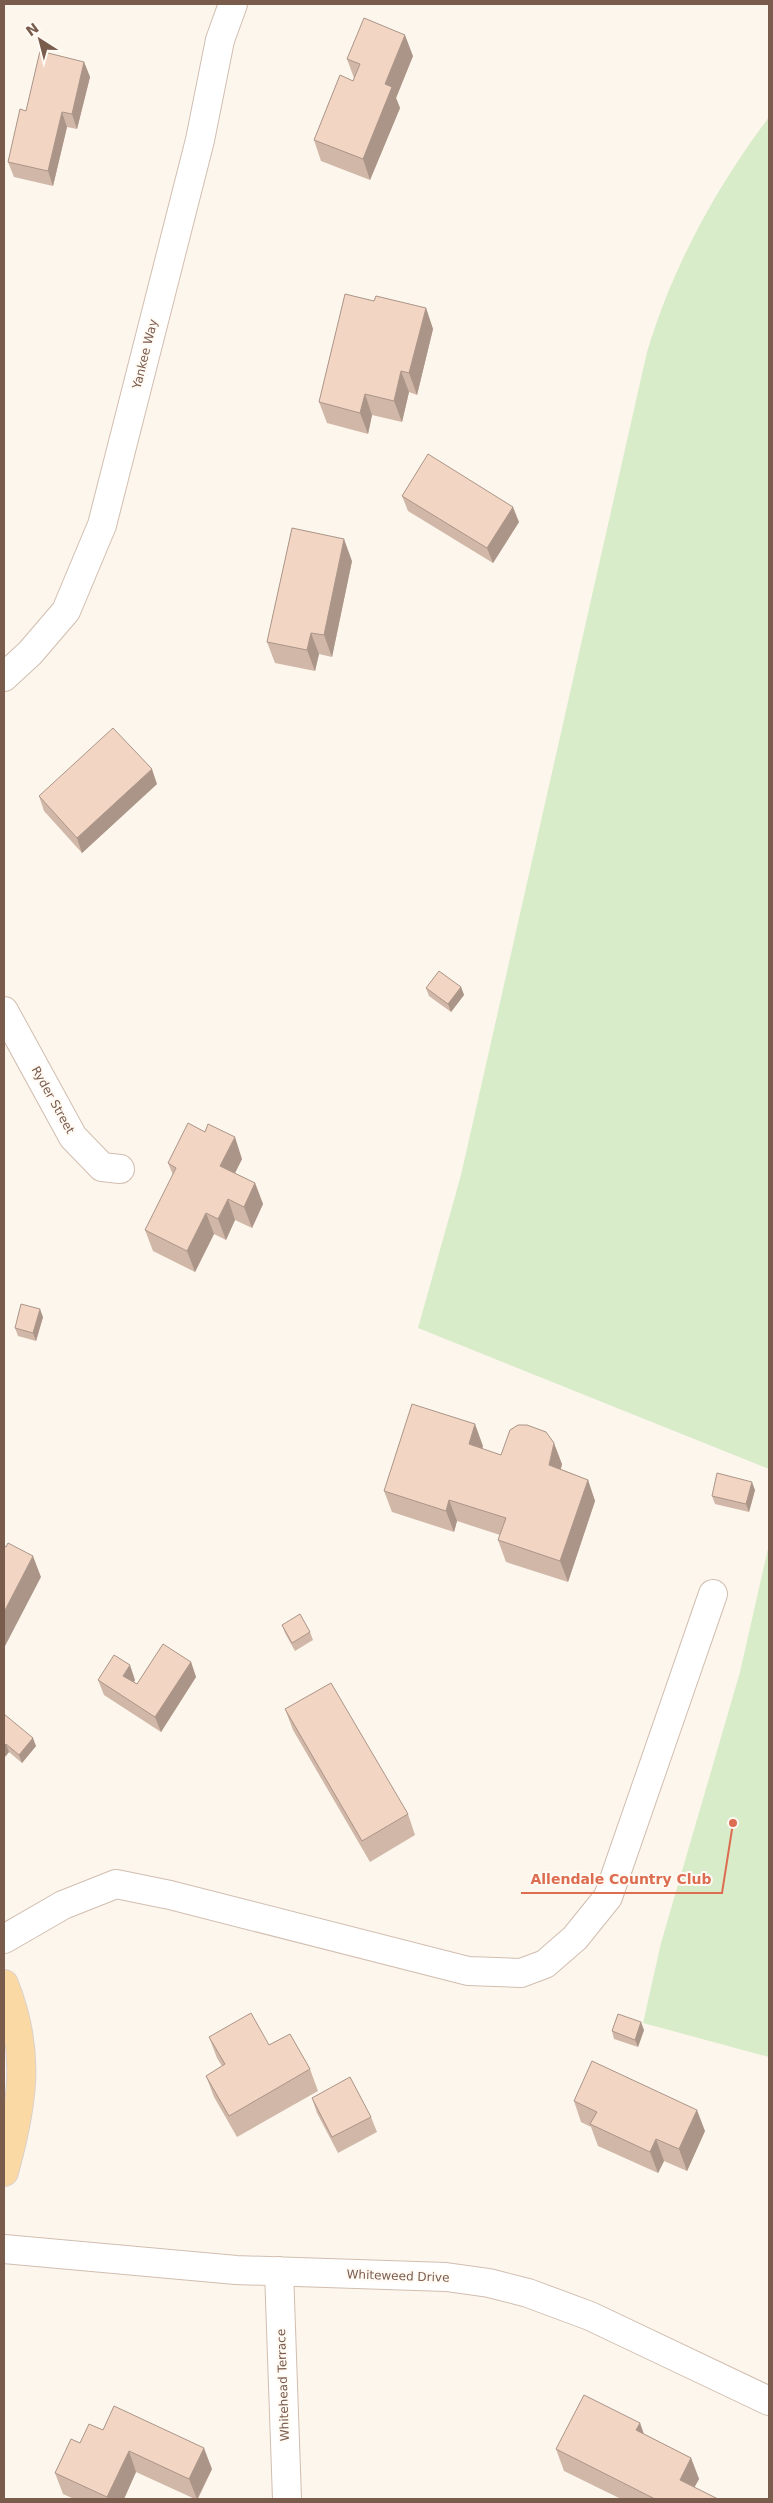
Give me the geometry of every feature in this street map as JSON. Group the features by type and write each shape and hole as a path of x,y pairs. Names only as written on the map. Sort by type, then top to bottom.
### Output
{"main road":[{"path":"4,1984 19,2032 22,2063 20,2098 14,2136 4,2172"}],"street":[{"name":"Yankee Way","path":"4,677 30,653 66,611 102,525 200,140 220,40 233,4"},
{"name":"Ryder Street","path":"4,1012 73,1138 102,1167 120,1169"},
{"path":"4,1939 63,1905 116,1884 170,1895 468,1971 521,1973 545,1964 575,1938 608,1897 713,1594"},
{"name":"Whiteweed Drive","path":"4,2249 236,2270 446,2277 510,2288 590,2316 769,2401"},
{"name":"Whitehead Terrace","path":"279,2271 287,2499"}],"green space":[{"path":"769,117 769,1469 418,1328 461,1175 647,352 669,289 698,229 731,172"},
{"path":"769,1544 769,2057 643,2023 661,1943 740,1672"}],"building":[{"path":"364,18 405,35 385,84 392,87 363,159 314,140 340,75 353,81 360,64 347,59"},
{"path":"40,51 84,62 72,114 62,112 48,171 8,162 20,109 26,111"},
{"path":"345,294 374,301 376,296 426,308 409,373 401,371 394,401 365,394 360,413 319,402"},
{"path":"428,454 513,507 487,548 402,496"},
{"path":"292,528 344,539 324,635 311,633 307,650 267,642"},
{"path":"113,728 152,769 77,838 39,796"},
{"path":"439,971 461,987 448,1004 426,988"},
{"path":"188,1123 205,1132 208,1124 235,1137 220,1166 255,1183 244,1207 228,1199 218,1219 206,1213 187,1251 145,1230 176,1168 168,1163"},
{"path":"21,1304 40,1309 33,1333 15,1328"},
{"path":"412,1404 475,1424 469,1444 501,1455 510,1430 518,1425 527,1425 546,1432 554,1443 549,1465 588,1480 560,1561 498,1540 506,1518 449,1500 446,1511 384,1491"},
{"path":"717,1473 752,1482 746,1504 712,1496"},
{"path":"8,1543 33,1556 4,1612 4,1546 6,1547"},
{"path":"300,1614 310,1632 292,1643 282,1625"},
{"path":"163,1644 191,1662 155,1717 98,1680 114,1655 130,1665 123,1676 137,1684"},
{"path":"331,1683 408,1814 362,1841 285,1709"},
{"path":"4,1714 33,1738 19,1755 6,1744 4,1746"},
{"path":"251,2013 269,2045 290,2034 310,2069 229,2116 206,2076 225,2064 209,2037"},
{"path":"618,2014 641,2022 635,2040 612,2031"},
{"path":"592,2061 697,2110 679,2149 656,2139 650,2152 590,2124 597,2112 574,2101"},
{"path":"350,2077 371,2117 332,2137 312,2098"},
{"path":"584,2395 640,2423 636,2430 691,2458 680,2480 718,2499 655,2499 556,2449"},
{"path":"114,2406 204,2448 189,2479 129,2451 107,2497 55,2473 71,2439 80,2443 89,2424 103,2430"}],"place":[{"name":"Allendale Country Club","path":"733,1823"}]}
